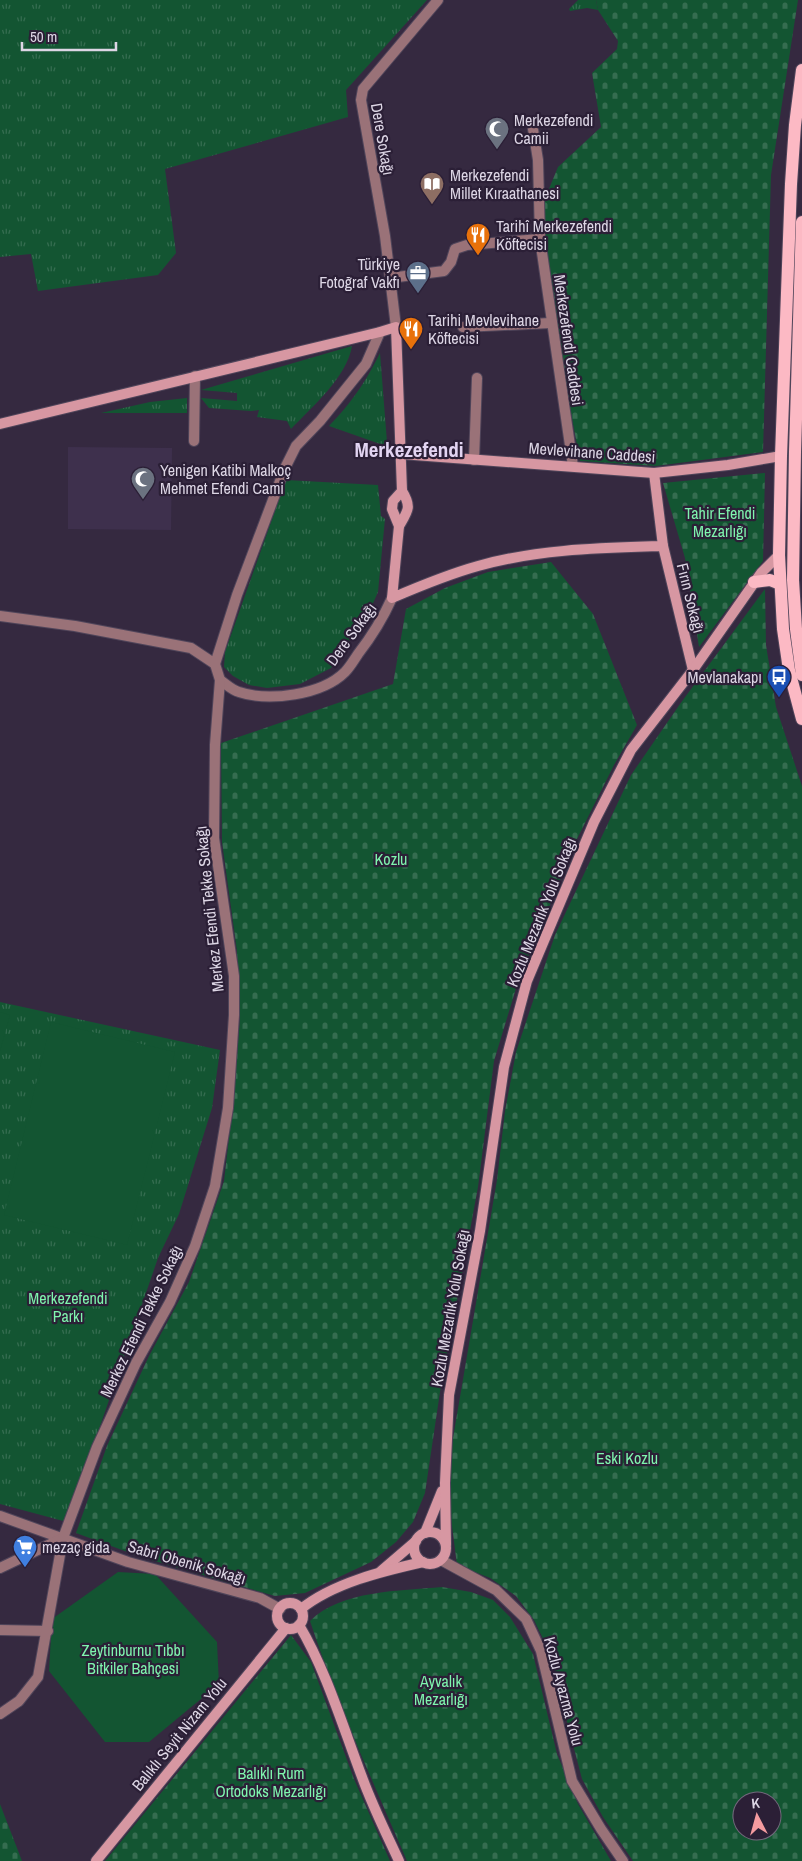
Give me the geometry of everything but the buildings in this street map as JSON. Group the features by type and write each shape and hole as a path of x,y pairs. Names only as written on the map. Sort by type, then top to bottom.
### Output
{"main road":[{"path":"802,70 795,125 791,184 779,555 782,630 789,670 802,719"},
{"path":"802,222 798,452 794,546 794,606 802,675"},
{"path":"781,456 798,452"},
{"path":"779,555 794,546"},
{"path":"754,582 770,580 780,584"}],"street":[{"name":"Dere Sokağı","path":"220,680 238,692 259,696 282,696 307,692 328,684 345,672 381,622 392,598 399,526 392,509 393,501 402,491 396,327 385,236 360,100 363,89 438,0"},
{"name":"Merkezefendi Caddesi","path":"533,128 538,160 540,239 573,466"},
{"path":"390,278 444,271 451,262 455,249 467,245 540,239"},
{"path":"463,327 551,323"},
{"path":"0,424 396,327"},
{"path":"0,616 75,626 191,648 215,664 237,595 285,468 296,446 320,421 366,364 380,332"},
{"path":"194,441 195,376"},
{"path":"474,460 477,378"},
{"name":"Mevlevihane Caddesi","path":"401,454 654,473 728,465 781,456"},
{"name":"Fırın Sokağı","path":"654,473 663,546 693,670"},
{"path":"399,526 409,506 408,500 402,491"},
{"path":"392,598 477,566 516,557 564,551 663,546"},
{"name":"Kozlu Mezarlık Yolu Sokağı","path":"446,1544 445,1483 449,1395 480,1231 504,1067 527,981 594,822 631,750 693,670 754,582 779,555"},
{"name":"Merkez Efendi Tekke Sokağı","path":"0,1714 19,1701 38,1677 48,1631 63,1538 97,1448 136,1363 170,1302 195,1246 214,1186 228,1108 234,996 234,976 222,880 214,838 215,745 220,680 215,664"},
{"path":"380,1572 425,1533 445,1483"},
{"name":"Sabri Obenik Sokağı","path":"0,1516 128,1562 260,1598 280,1609"},
{"path":"416,1540 414,1550 419,1560 432,1564 441,1560 446,1553 446,1544 440,1535 425,1533"},
{"path":"0,1568 63,1538"},
{"name":"Kozlu Ayazma Yolu","path":"441,1560 496,1590 526,1619 541,1651 572,1781 601,1830 623,1861"},
{"path":"301,1609 323,1595 380,1572 423,1562"},
{"path":"291,1603 301,1609 303,1618 298,1625 291,1628 282,1626 278,1618 280,1609 284,1605 291,1603"},
{"path":"298,1625 306,1636 338,1712 363,1780 399,1861"},
{"name":"Balıklı Seyit Nizam Yolu","path":"96,1861 286,1628"},
{"path":"0,1630 48,1631"}],"shaded area":[{"path":"68,447 172,448 171,530 68,529"}],"green space":[{"path":"0,0 427,0 346,90 348,117 165,169 176,253 158,275 38,291 31,254 0,257"},
{"path":"578,0 596,0 598,10 587,8 570,11 569,9"},
{"path":"596,0 798,0 771,175 763,452 656,466 580,461 558,344 545,237 544,201 558,167 601,127 592,73 617,49 618,41 598,10"},
{"path":"352,346 349,358 328,391 291,429 287,421 257,417 259,410 209,408 201,398 237,401 237,393 201,390"},
{"path":"380,353 387,442 383,445 329,426 358,392"},
{"path":"187,398 187,413 101,413 150,402"},
{"name":"Tahir Efendi Mezarlığı","path":"765,473 763,561 699,647 685,558 663,483"},
{"path":"286,480 378,485 381,516 385,519 378,592 370,610 331,668 300,684 267,688 249,685 233,676 224,667 225,652"},
{"name":"Kozlu","path":"551,562 593,614 637,725 614,765 577,839 517,985 494,1061 478,1187 440,1392 425,1493 413,1522 396,1542 371,1562 305,1593 275,1596 141,1557 76,1533 107,1446 149,1356 189,1282 224,1181 240,1019 237,951 222,842 221,743 393,684 406,609 445,588 488,572"},
{"name":"Eski Kozlu","path":"765,589 766,645 776,707 802,786 802,1861 633,1861 603,1817 582,1779 548,1649 534,1620 516,1596 490,1578 457,1565 446,1479 497,1180 505,1111 516,1052 555,935 631,775 680,704"},
{"name":"Merkezefendi Parkı","path":"0,1002 220,1050 212,1108 179,1214 158,1258 67,1522 0,1504"},
{"path":"0,1012 10,1015 0,1051"},
{"path":"51,1022 175,1052 127,1245 4,1215"},
{"name":"Zeytinburnu Tıbbı Bitkiler Bahçesi","path":"118,1572 155,1574 217,1642 219,1684 149,1742 105,1742 49,1671 52,1619"},
{"name":"Ayvalık Mezarlığı","path":"442,1587 471,1592 493,1600 510,1617 533,1654 557,1754 578,1804 611,1861 407,1861 368,1772 310,1621 338,1603 354,1598 390,1591"},
{"name":"Balıklı Rum Ortodoks Mezarlığı","path":"291,1635 311,1662 354,1779 390,1861 105,1861"},
{"path":"0,1804 22,1861 0,1861"}],"place":[{"name":"Merkezefendi Camii","path":"497,150"},
{"name":"Merkezefendi Millet Kıraathanesi","path":"432,205"},
{"name":"Tarihî Merkezefendi Köftecisi","path":"478,256"},
{"name":"Türkiye Fotoğraf Vakfı","path":"418,294"},
{"name":"Tarihi Mevlevihane Köftecisi","path":"411,350"},
{"name":"Yenigen Katibi Malkoç Mehmet Efendi Cami","path":"143,500"},
{"name":"Mevlanakapı","path":"779,698"},
{"name":"mezaç gida","path":"25,1568"}],"district":[{"name":"Merkezefendi","path":"409,450"}]}
